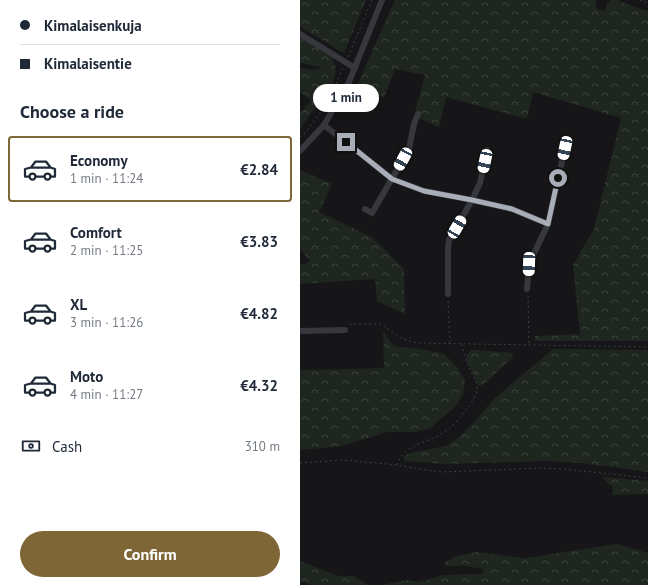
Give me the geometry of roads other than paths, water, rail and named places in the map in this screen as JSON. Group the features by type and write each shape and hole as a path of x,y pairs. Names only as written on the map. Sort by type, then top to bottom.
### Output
{"street":[{"path":"300,151 324,125 349,82 382,0"},
{"path":"300,34 355,68"},
{"path":"365,209 372,213 409,149 414,124 418,114"},
{"path":"324,125 392,179 424,191 512,209 548,224"},
{"path":"528,289 529,264 548,224 565,148"},
{"path":"448,294 449,240 480,183 487,150"},
{"path":"300,331 346,330"}]}
